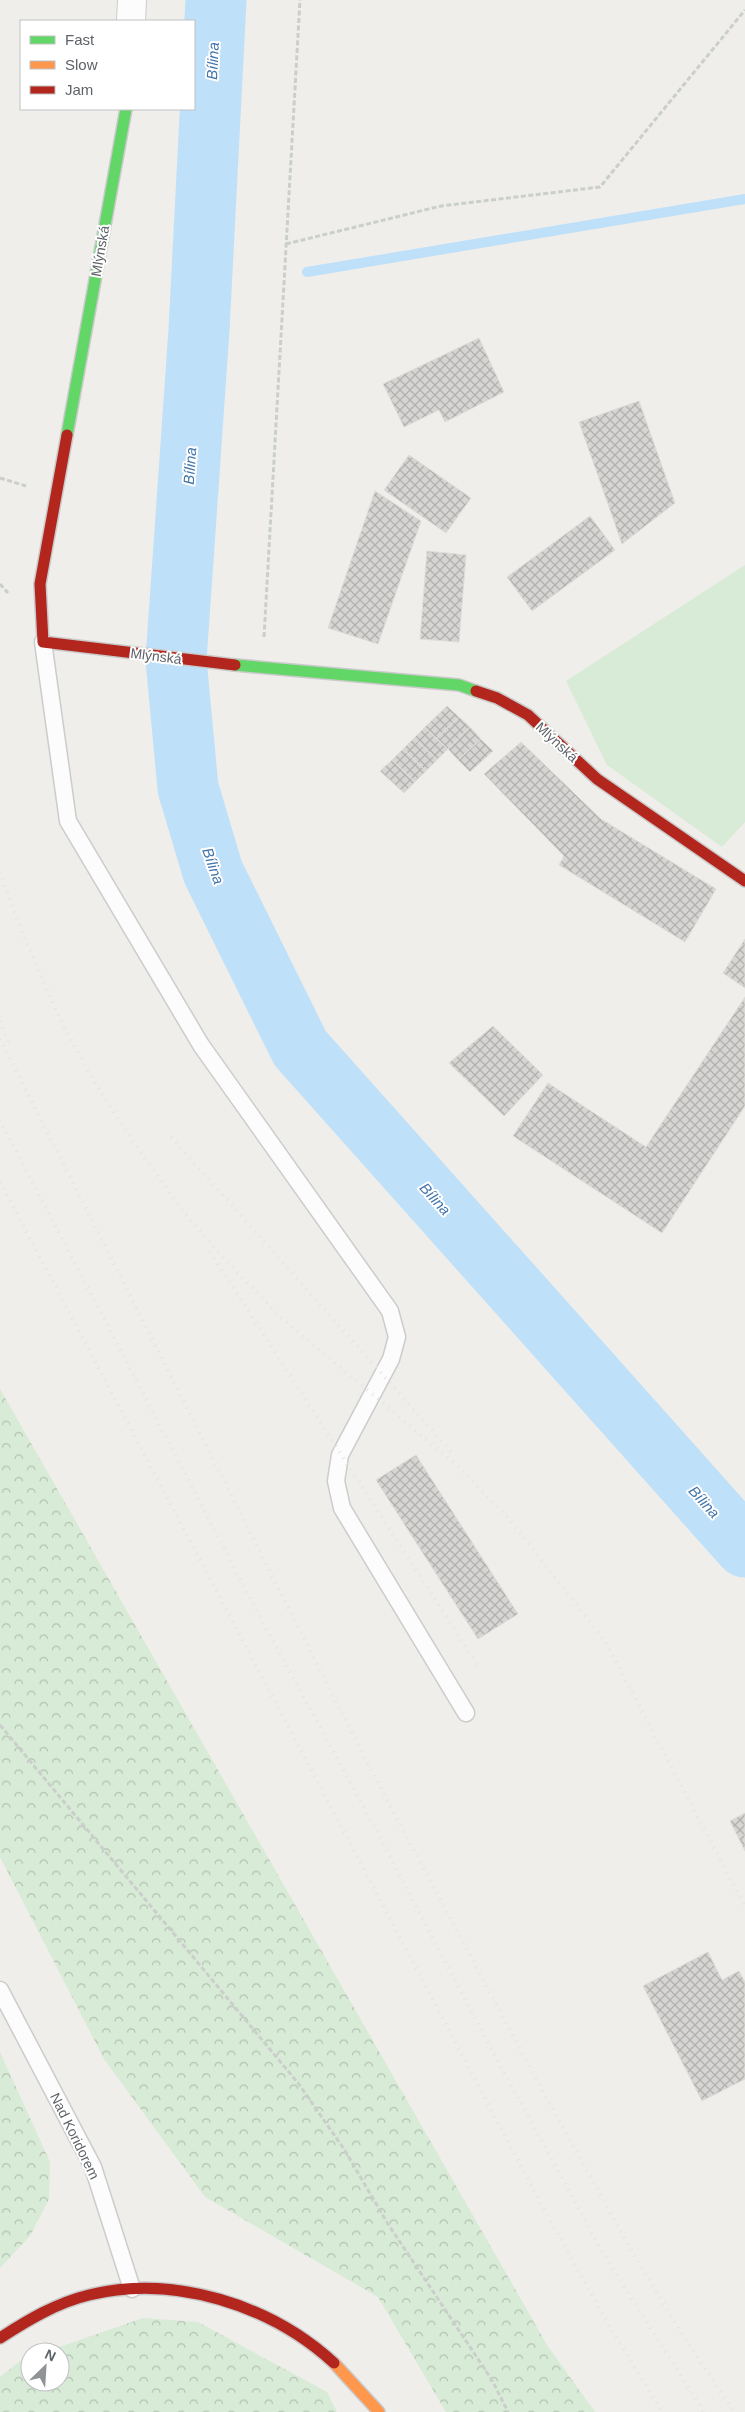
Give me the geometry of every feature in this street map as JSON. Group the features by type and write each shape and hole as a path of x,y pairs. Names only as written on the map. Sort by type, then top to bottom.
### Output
{"street":[{"path":"131,20 132,0"},
{"name":"Mlýnská","path":"126,110 40,584 43,642 222,664 459,685 497,698 528,715 597,779 745,881"},
{"path":"0,2338 34,2317 64,2302 98,2293 132,2289 187,2292 238,2305 284,2325 324,2353 357,2385 379,2412"}],"lane":[{"path":"43,642 68,821 201,1046 390,1311 396,1337 391,1358 340,1455 336,1481 342,1508 466,1713"},
{"name":"Nad Koridorem","path":"0,1990 93,2167 132,2289"}],"path":[{"path":"262,667 300,0"},
{"path":"286,244 441,206 600,188 745,10"},
{"path":"0,1725 298,2083 344,2149 388,2224 492,2380 508,2412"}],"green space":[{"path":"745,565 745,822 722,847 607,765 566,681"},
{"path":"0,1389 547,2345 595,2412 446,2412 378,2297 205,2197 104,2059 0,1857"},
{"path":"0,2052 50,2162 49,2199 30,2236 0,2268"},
{"path":"143,2318 198,2322 327,2392 337,2412 0,2412 0,2377 20,2361 20,2392 70,2392 70,2343"}],"building":[{"path":"479,338 504,392 445,422 439,410 404,427 383,384"},
{"path":"639,401 675,503 622,544 579,422"},
{"path":"409,455 471,498 446,533 384,490"},
{"path":"375,491 421,521 378,644 328,628"},
{"path":"590,516 615,550 532,611 507,577"},
{"path":"427,551 466,555 459,642 420,639"},
{"path":"447,706 459,717 436,739 425,727"},
{"path":"459,717 470,727 448,749 436,739"},
{"path":"425,727 448,749 437,760 414,738"},
{"path":"470,727 481,739 458,760 448,749"},
{"path":"414,738 437,760 426,771 403,749"},
{"path":"481,739 493,751 470,772 458,760"},
{"path":"521,742 601,819 716,889 685,942 559,865 564,856 484,774"},
{"path":"403,749 426,771 415,782 392,760"},
{"path":"392,760 415,782 404,793 380,771"},
{"path":"745,939 745,988 723,973"},
{"path":"745,997 745,1106 662,1233 513,1136 548,1083 646,1147"},
{"path":"493,1026 543,1075 504,1116 449,1063"},
{"path":"416,1455 518,1614 478,1639 376,1480"},
{"path":"745,1813 745,1851 730,1821"},
{"path":"708,1952 722,1980 739,1971 745,1982 745,2079 702,2101 643,1986"}],"waterway":[{"name":"Bílina","path":"216,0 199,330 176,660 188,788 213,872 300,1048 745,1547"},
{"path":"307,272 745,199"}],"railway":[{"path":"0,872 22,932 62,1023 90,1075 134,1143 183,1211 219,1253 278,1315 458,1466 509,1519 605,1641 745,1907"},
{"path":"0,1021 10,1047"},
{"path":"0,1039 360,1749 529,2066 628,2245 678,2328 734,2412"},
{"path":"0,1120 262,1621 360,1800 501,2067 607,2260 704,2412"},
{"path":"171,1137 455,1456"},
{"path":"0,1182 539,2200 605,2319 662,2412"},
{"path":"210,1252 480,1669"}],"traffic: fast":[{"path":"67,435 126,110"},
{"path":"235,665 459,685 476,691"}],"traffic: slow":[{"path":"334,2363 379,2412"}],"traffic: jam":[{"path":"67,435 40,584 43,642 235,665"},
{"path":"476,691 497,698 528,715 597,779 745,881"},
{"path":"0,2338 43,2313 77,2298 121,2290 154,2289 187,2292 220,2299 251,2310 281,2325 309,2343 334,2363"}]}
